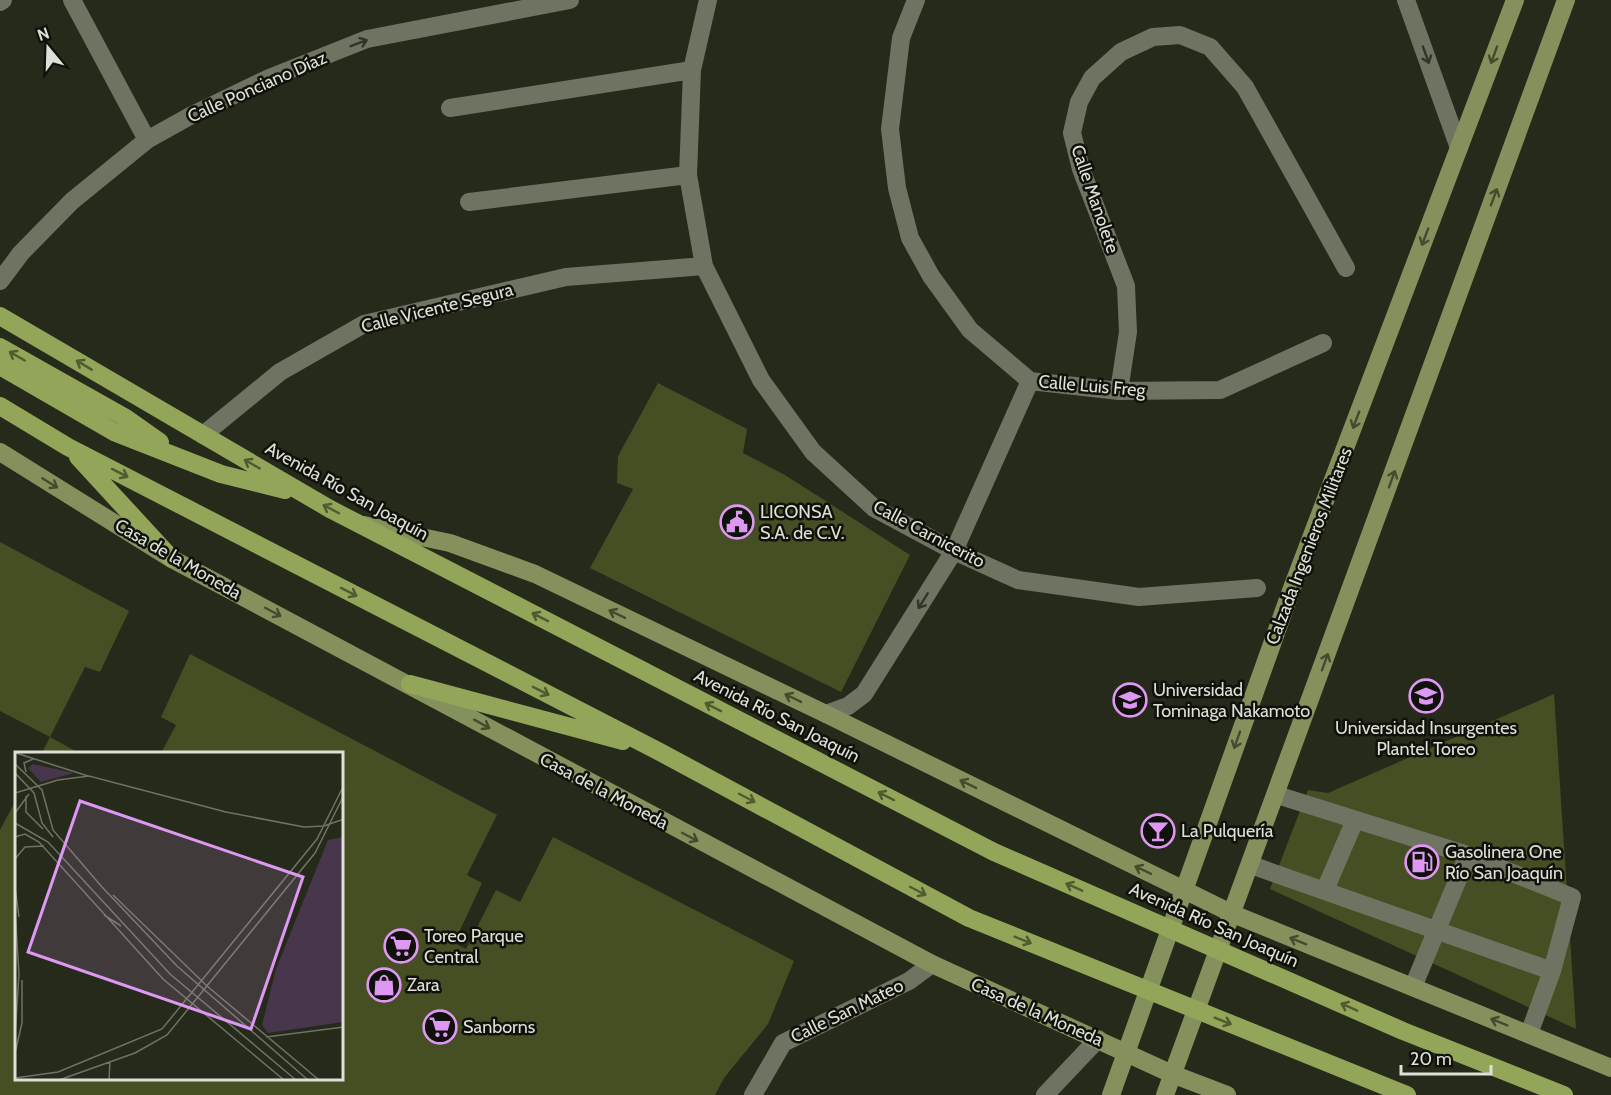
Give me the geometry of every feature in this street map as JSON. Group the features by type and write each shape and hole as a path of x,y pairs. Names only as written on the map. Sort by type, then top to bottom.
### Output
{"highway":[{"name":"Avenida Río San Joaquín","path":"0,316 302,493 361,525 994,852 1403,1031 1564,1095"},
{"path":"0,346 126,418 191,464"},
{"path":"0,366 114,432 191,464 252,483 302,493"},
{"path":"0,406 68,447 658,751 969,918 1407,1095"},
{"path":"68,447 172,559"},
{"path":"410,684 658,751"}],"main road":[{"name":"Calzada Ingenieros Militares","path":"1112,1095 1183,889 1292,588 1515,0"},
{"path":"1165,1095 1277,795 1566,0"},
{"name":"Casa de la Moneda","path":"0,452 172,559 410,684 539,757 932,964 1172,1074 1227,1095"},
{"path":"361,525 417,534 493,557 826,714 1233,914 1611,1068"}],"street":[{"path":"72,0 147,140"},
{"name":"Calle Ponciano Díaz","path":"0,281 21,253 72,201 147,140 190,116 269,78 367,39 564,0"},
{"name":"Calle Carnicerito","path":"708,0 692,70 688,176 704,266 761,380 813,452 874,508 954,551 1018,580 1139,597 1257,588"},
{"name":"Calle Luis Freg","path":"916,0 901,38 890,129 897,188 910,238 931,276 970,330 1030,381 1119,391 1220,390 1323,343"},
{"path":"1406,0 1459,148"},
{"name":"Calle Manolete","path":"1119,391 1128,332 1125,286 1081,169 1072,133 1079,102 1092,78 1121,52 1153,37 1180,35 1210,47 1245,87 1346,268"},
{"path":"450,108 692,70"},
{"path":"469,202 688,176"},
{"name":"Calle Vicente Segura","path":"203,435 280,372 364,324 566,277 704,266"},
{"path":"826,714 848,706 864,694 954,551 1030,381"},
{"path":"1277,795 1468,855 1572,897 1552,971 1529,1035"},
{"path":"1325,890 1355,820"},
{"path":"1413,987 1468,855"},
{"path":"1251,865 1552,971"},
{"name":"Calle San Mateo","path":"753,1095 783,1042 909,981 932,964"},
{"path":"1045,1095 1098,1039"}],"building":[{"name":"LICONSA S.A. de C.V.","path":"658,383 747,429 743,453 785,475 910,555 841,692 590,568 633,489 617,483 618,456"},
{"path":"0,542 129,611 100,672 85,667 50,737 0,711"},
{"path":"190,654 497,815 467,875 482,883 454,943 466,949 496,890 520,902 553,837 794,961 768,1024 724,1078 715,1095 0,1095 0,830 15,802 15,1080 344,1080 344,752 162,752 176,725 161,717"},
{"name":"Gasolinera One Río San Joaquín","path":"1554,694 1576,1029 1270,889 1308,790 1328,793"},
{"path":"50,737 77,752 42,752"}],"place":[{"name":"LICONSA S.A. de C.V.","path":"737,522"},
{"name":"Universidad Insurgentes Plantel Toreo","path":"1426,696"},
{"name":"Universidad Tominaga Nakamoto","path":"1130,700"},
{"name":"La Pulquería","path":"1158,831"},
{"name":"Gasolinera One Río San Joaquín","path":"1422,862"},
{"name":"Toreo Parque Central","path":"401,946"},
{"name":"Zara","path":"384,985"},
{"name":"Sanborns","path":"440,1027"}]}
